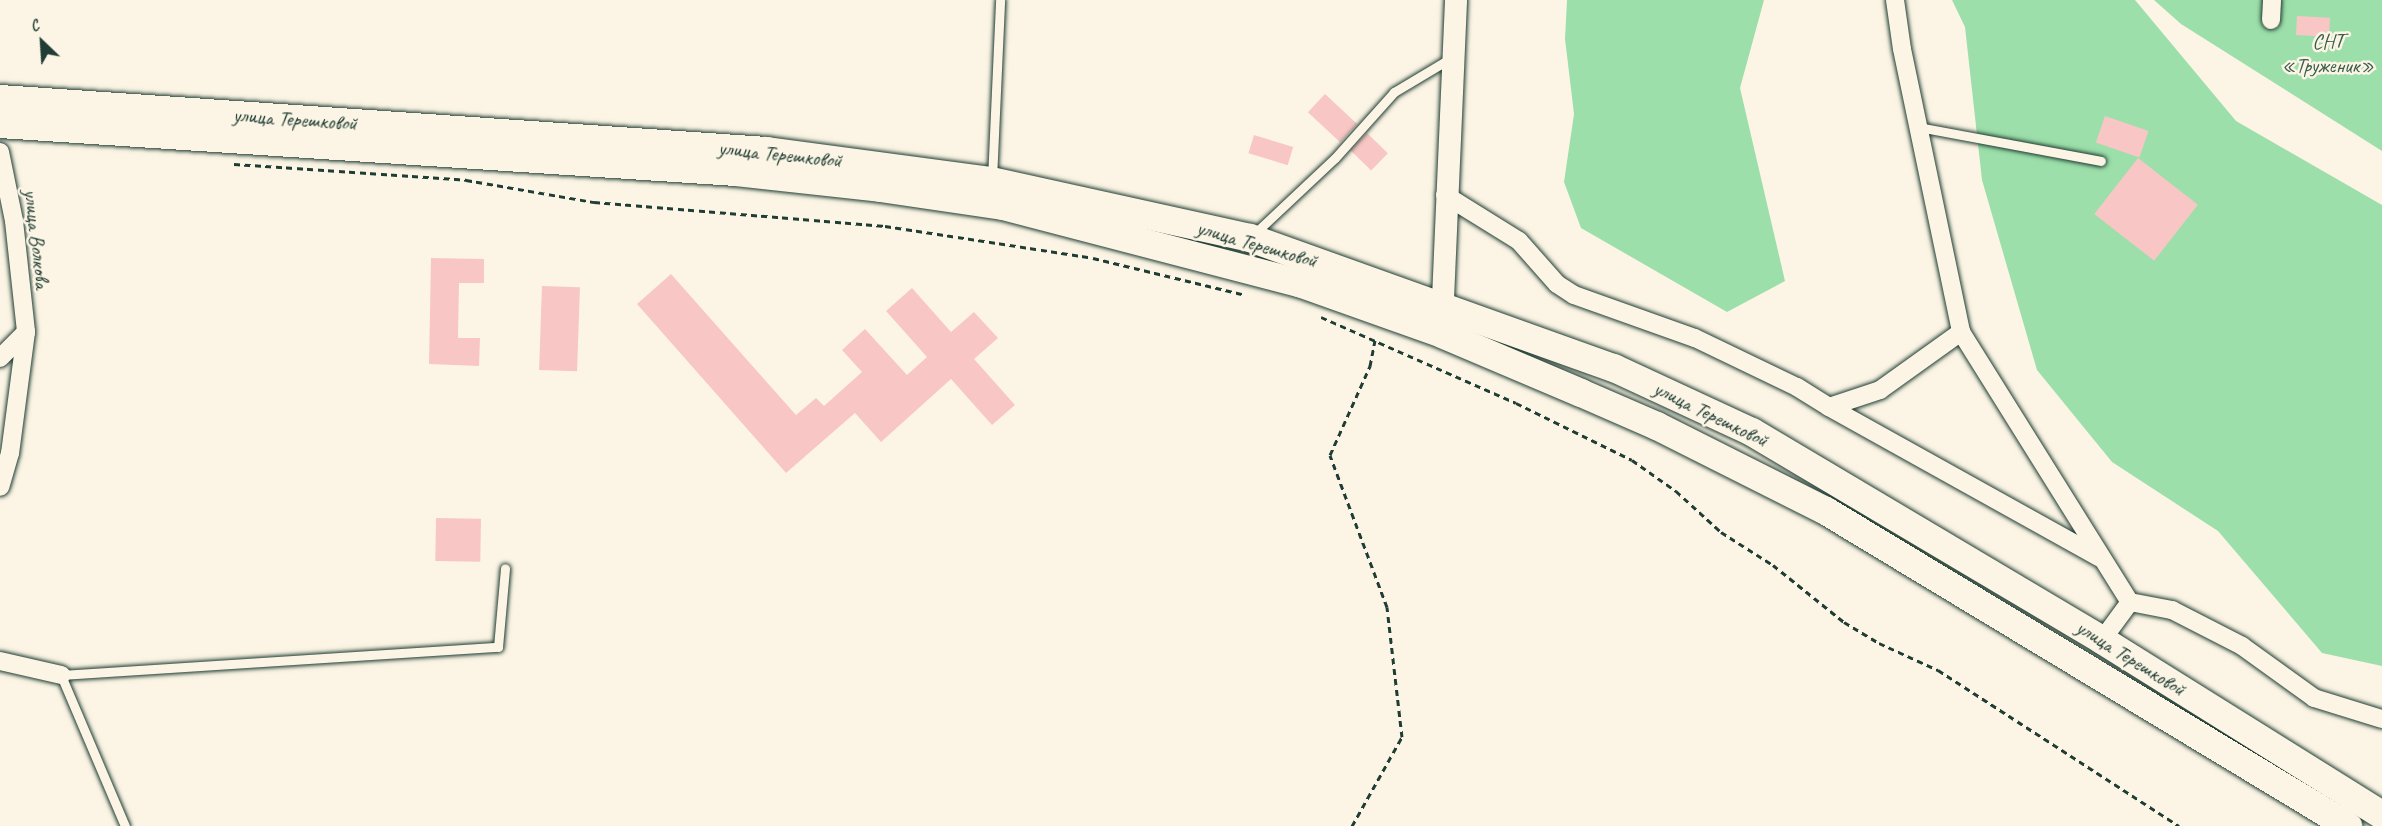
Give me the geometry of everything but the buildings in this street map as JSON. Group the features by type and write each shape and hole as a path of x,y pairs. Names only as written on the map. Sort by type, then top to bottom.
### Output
{"main road":[{"name":"улица Терешковой","path":"1,109 766,151 992,181 1250,238 1442,304 1614,368 1752,432 2102,640 2382,815"},
{"name":"улица Терешковой","path":"1,109 724,172 911,193 1004,206 1299,283 1442,334 1657,426 1826,511 2348,826"}],"street":[{"path":"1442,334 1445,195 1456,0"},
{"path":"1895,0 1918,127 1962,332 2101,559 2130,602 2172,610 2242,646 2314,698 2382,719"},
{"path":"2271,20 2272,0"},
{"name":"улица Волкова","path":"0,152 7,219 27,332 10,453 0,487"},
{"path":"1445,195 1518,241 1557,284 1574,295 1695,338 1797,387 2101,559"},
{"path":"0,358 27,332"},
{"path":"1829,407 1880,390 1962,332"},
{"path":"2102,640 2130,602"},
{"path":"0,661 61,675"}],"lane":[{"path":"992,181 1000,0"},
{"path":"1250,238 1335,158 1394,92 1453,56"},
{"path":"1918,127 2101,161"},
{"path":"125,826 61,675 498,647 505,568"}],"path":[{"path":"231,164 466,180 594,202 885,226 1093,258 1255,297"},
{"path":"1312,312 1516,403 1632,460 1677,491 1721,532 1773,565 1844,622 1879,643 1938,670 2179,826"},
{"path":"1352,826 1402,737 1387,607 1330,455 1370,366 1375,340"}],"green space":[{"path":"1567,0 1764,0 1740,88 1785,281 1727,312 1581,228 1564,182 1574,114 1565,39"},
{"path":"1952,0 2135,0 2236,121 2382,205 2382,666 2322,653 2218,531 2112,462 2037,370 1982,180 1965,27"},
{"name":"СНТ «Труженик»","path":"2154,0 2382,0 2382,151 2181,24"}]}
